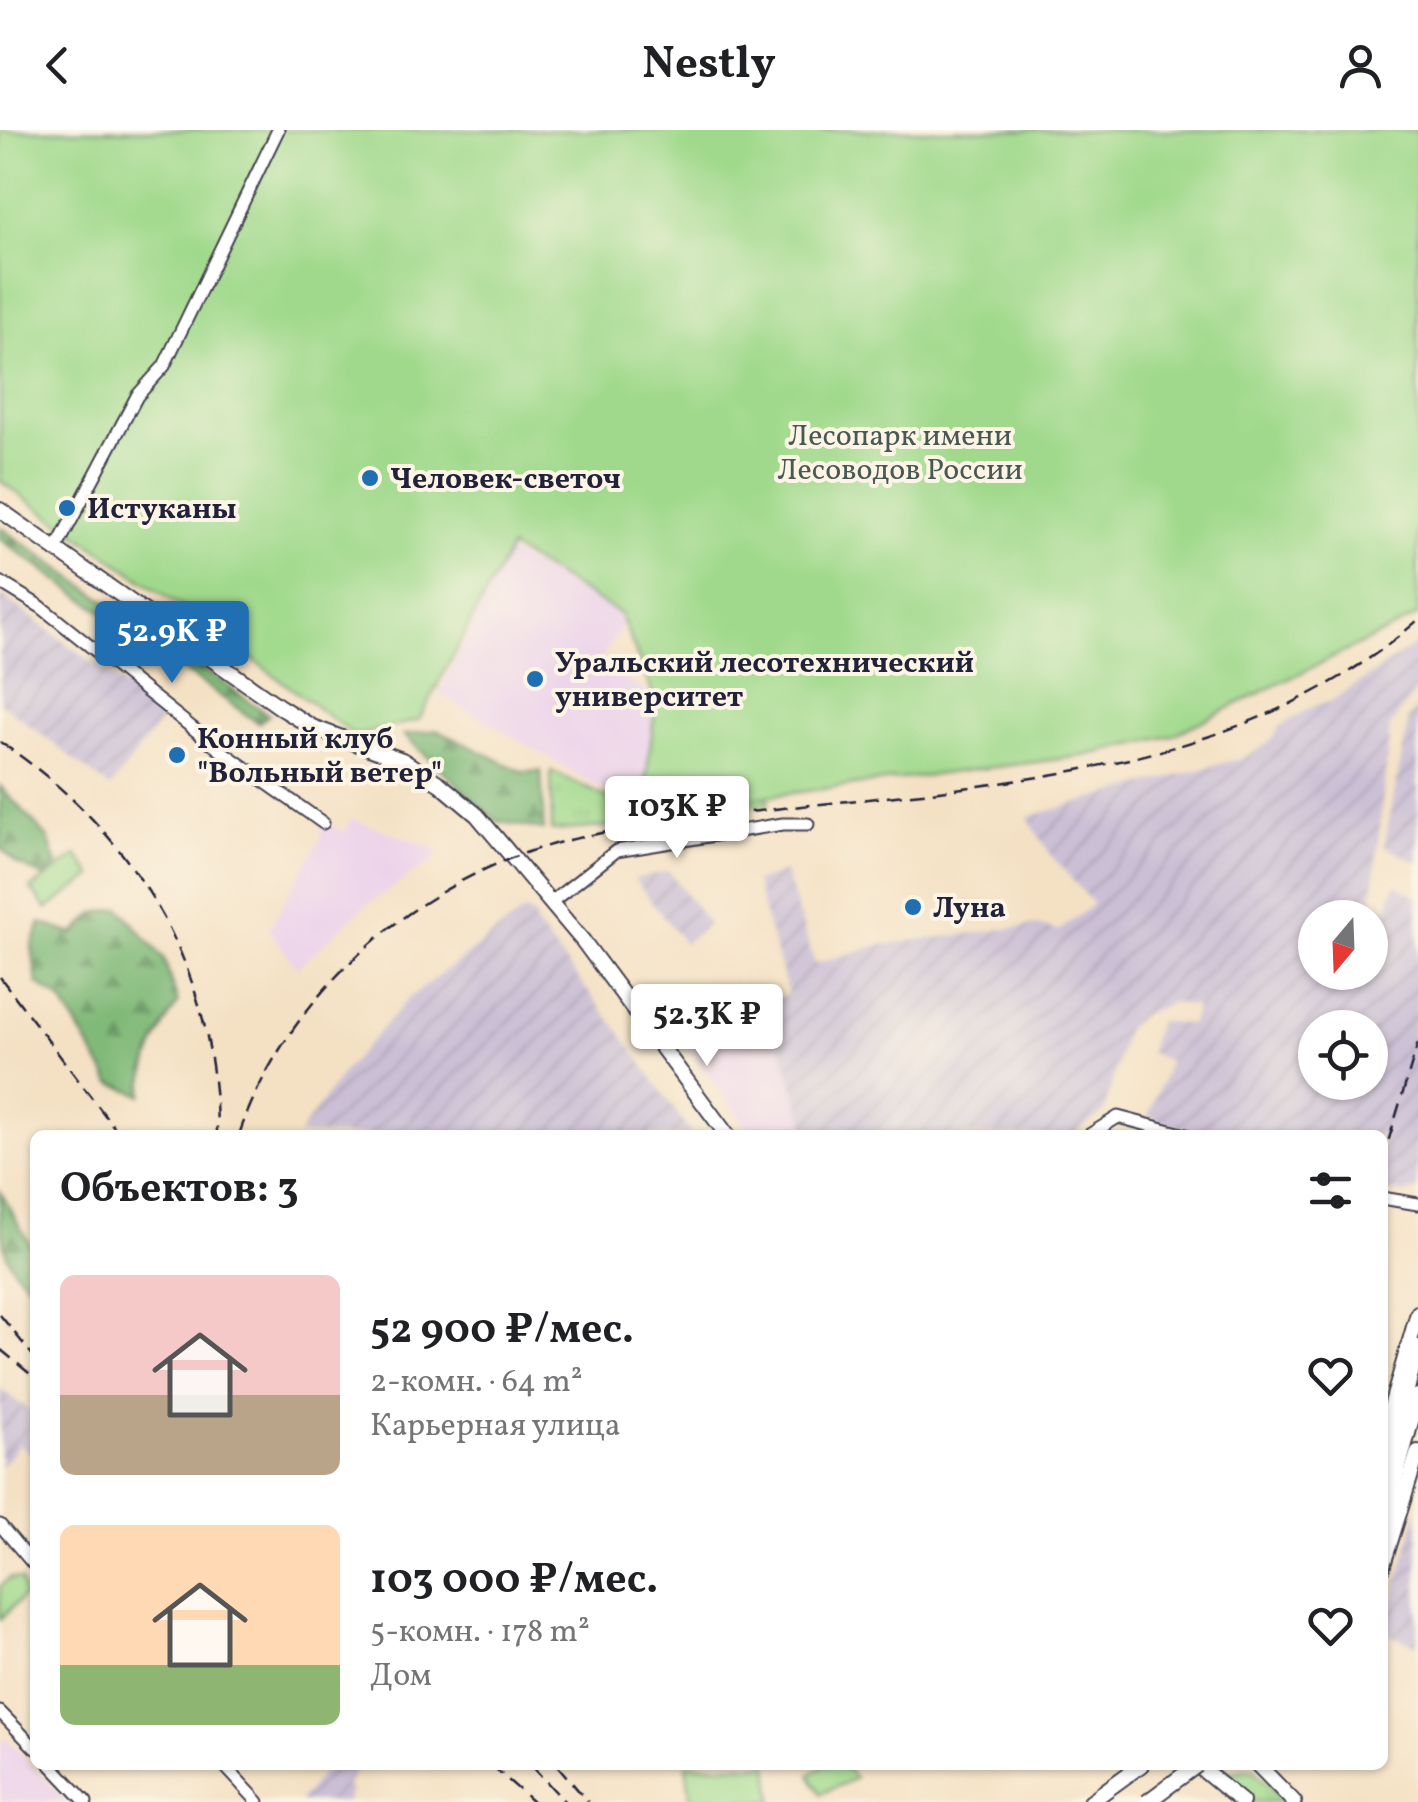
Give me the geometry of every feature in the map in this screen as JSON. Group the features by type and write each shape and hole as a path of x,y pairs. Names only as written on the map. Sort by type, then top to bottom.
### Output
{"main road":[{"path":"0,510 296,717 402,760 440,784 477,815 550,903 723,1130"},
{"path":"1388,1417 1418,1313"},
{"path":"1388,1463 1418,1347"},
{"path":"1388,1507 1418,1396"},
{"path":"1388,1549 1418,1452"},
{"path":"1090,1802 1134,1770"},
{"path":"1147,1802 1190,1770"},
{"path":"1203,1770 1242,1802"},
{"path":"1263,1770 1294,1802"}],"street":[{"path":"56,549 137,396 164,366 278,130"},
{"path":"0,582 41,607 220,750 322,823"},
{"path":"550,903 616,851 782,824 808,824"},
{"path":"1097,1130 1118,1117 1129,1117 1170,1130"},
{"path":"1388,1199 1418,1204"},
{"path":"0,1525 30,1560"},
{"path":"0,1712 30,1743"},
{"path":"56,1770 86,1802"},
{"path":"229,1770 258,1802"}],"shaded area":[{"name":"Уральский лесотехнический университет","path":"509,552 628,618 598,664 656,697 647,793 606,792 439,693"},
{"path":"0,594 164,716 110,788 0,702"},
{"path":"1418,643 1418,686 1390,727 1372,900 1298,900 1298,990 1388,990 1388,906 1396,884 1418,897 1418,1003 1413,1035 1418,1037 1417,1189 1404,1194 1388,1190 1388,1130 1188,1130 1148,1117 1169,1061 1149,1052 1158,1021 1191,1024 1196,1007 1172,1002 1142,1015 1126,1028 1104,1112 1079,1130 807,1130 767,1002 788,994 755,882 785,872 815,964 880,945 1037,925 1059,931 1093,904 1050,854 1027,817 1245,757 1269,743 1279,727 1317,704 1329,703"},
{"path":"1418,707 1418,862 1384,846 1409,718"},
{"path":"325,819 343,833 351,819 437,849 438,857 366,905 297,968 269,929 322,836 320,825"},
{"path":"669,871 708,924 684,943 634,879"},
{"path":"525,911 534,916 535,924 621,1033 689,1130 302,1130 343,1072 409,998"},
{"path":"767,1002 807,1130 749,1130 679,1036 726,1008"},
{"path":"0,1389 30,1410 30,1452 20,1444 0,1467"},
{"path":"1418,1511 1418,1645 1388,1634 1388,1619"},
{"path":"6,1738 30,1763 30,1770 36,1770 67,1802 0,1802 0,1744"},
{"path":"324,1770 356,1770 346,1785 351,1790 347,1802 299,1802"}],"green space":[{"name":"Лесопарк имени Лесоводов России","path":"0,130 1418,130 1418,616 1171,736 1083,756 642,812 656,701 620,614 510,548 419,720 355,736 203,622 0,481"},
{"path":"0,527 269,715 258,723 0,539"},
{"path":"437,730 523,772 541,771 544,830 497,821 404,735"},
{"path":"551,771 610,799 614,826 552,831"},
{"path":"617,784 640,800 766,792 769,803 622,824"},
{"path":"0,786 48,838 57,865 43,877 16,863 0,847"},
{"path":"77,855 93,876 47,909 31,889"},
{"path":"120,908 164,959 178,1003 154,1047 142,1095 111,1083 62,1001 37,983 32,946 41,923 74,934 95,913"},
{"path":"0,1191 30,1244 30,1285 9,1260 2,1234"},
{"path":"10,1578 21,1580 25,1595 0,1619 0,1586"},
{"path":"687,1770 770,1770 773,1802 691,1802"},
{"path":"817,1770 849,1770 855,1778 821,1794 810,1775"},
{"path":"1253,1770 1288,1802 1249,1802 1218,1774"}],"railway":[{"path":"241,1130 284,1042 315,1001 390,928 432,898 478,873 525,853 602,833 1002,783 1093,767 1182,745 1266,715 1346,674 1418,620"},
{"path":"0,742 48,778 91,818 128,862 160,910 184,962 202,1017 213,1074 217,1130"},
{"path":"0,977 116,1130"},
{"path":"1388,1142 1418,1043"},
{"path":"0,1315 30,1352"},
{"path":"0,1349 30,1374"},
{"path":"497,1770 533,1802"},
{"path":"536,1770 565,1802"},
{"path":"561,1770 588,1802"}],"place":[{"name":"Человек-светоч","path":"370,478"},
{"name":"Истуканы","path":"67,508"},
{"name":"Уральский лесотехнический университет","path":"535,679"},
{"name":"Конный клуб \"Вольный ветер\"","path":"177,755"},
{"name":"Луна","path":"913,907"}]}
